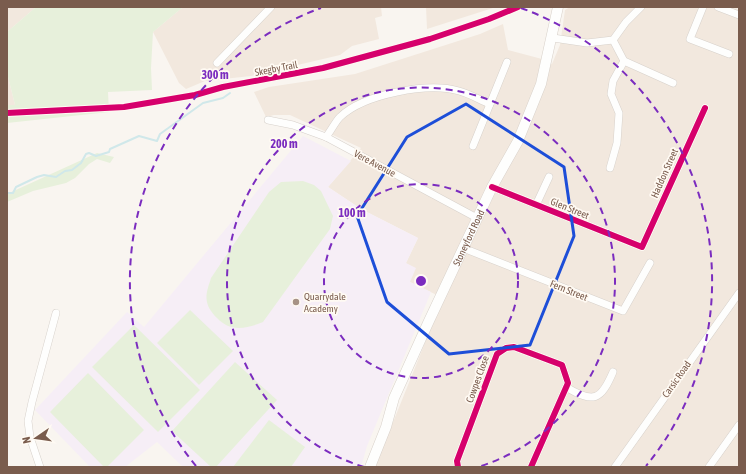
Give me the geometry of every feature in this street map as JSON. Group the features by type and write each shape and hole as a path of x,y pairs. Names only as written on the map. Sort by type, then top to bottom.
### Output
{"main road":[{"name":"Stoneyford Road","path":"370,467 386,427 394,398 477,218 521,134 541,84 553,38 558,7"}],"street":[{"path":"216,63 270,7"},
{"path":"553,38 587,43 613,40 626,22 641,7"},
{"path":"702,7 690,39 729,54"},
{"path":"718,7 739,15"},
{"path":"613,40 624,61 673,83"},
{"path":"610,168 617,143 619,113 611,94 614,81 624,61"},
{"path":"474,146 507,62"},
{"path":"326,137 340,117 363,101 390,93 430,88 459,90 490,104"},
{"name":"Haddon Street","path":"642,247 705,108"},
{"name":"Vere Avenue","path":"268,120 293,125 326,137 477,218"},
{"path":"536,205 549,177"},
{"name":"Glen Street","path":"492,187 642,247"},
{"name":"Fern Street","path":"463,248 623,312 650,263"},
{"name":"Carsic Road","path":"615,467 739,293"},
{"path":"40,467 30,437 28,421 56,313"},
{"name":"Cowpes Close","path":"458,467 457,461 497,354 506,348 514,347 562,366 568,383 566,387"},
{"path":"531,467 566,387 586,397 593,398 600,395 606,389 613,372"},
{"path":"709,467 739,425"}],"highlighted area":[{"path":"466,104 564,167 574,236 530,345 449,354 387,302 357,216 407,137"}],"shaded area":[{"path":"7,7 36,7 7,32"},
{"path":"183,7 381,7 382,16 375,18 379,39 352,46 340,55 251,76 205,81 186,89 179,83 153,32"},
{"path":"426,7 496,7 427,29"},
{"path":"570,7 733,7 739,9 739,467 375,467 443,298 410,282 406,263 418,238 361,209 328,187 361,148 290,115 274,115 266,117 254,92 269,87 355,74 480,34 503,24 508,50 542,59 552,64 560,45 565,10"},
{"path":"7,73 15,105 7,105"},
{"name":"Quarrydale Academy","path":"303,136 351,161 328,187 361,209 418,238 406,263 416,268 410,282 431,292 367,446 361,467 183,467 157,442 125,467 90,467 35,410 127,312 144,327"}],"green space":[{"path":"36,7 183,7 153,32 151,68 152,90 108,92 109,112 7,123 7,105 15,105 7,73 7,32"},
{"path":"97,153 114,157 110,163 97,159 89,164 75,178 66,183 33,191 7,202 7,194"},
{"path":"303,181 314,185 321,191 333,216 330,229 263,322 244,328 227,326 215,316 208,304 207,293 211,278 269,192 281,182"},
{"path":"190,310 233,351 199,385 157,343"},
{"path":"134,325 200,390 158,432 92,367"},
{"path":"235,362 277,400 216,467 211,467 172,431"},
{"path":"88,373 144,430 107,467 104,467 50,412"},
{"path":"269,420 305,447 291,467 233,467"}],"waterway":[{"path":"7,193 13,193 16,187 37,177 44,175 56,177 65,171 72,170 81,163 86,154 89,153 96,156 109,152 110,149 139,136 157,141 160,134 203,103 223,98 230,93"}],"cycle path":[{"name":"Skegby Trail","path":"7,113 124,107 195,95 223,87 323,68 430,39 489,19 518,7"},
{"path":"492,187 642,247 705,108"},
{"path":"458,467 457,461 497,354 506,348 514,347 562,365 568,383 531,467"}],"place":[{"name":"Quarrydale Academy","path":"296,302"}]}
